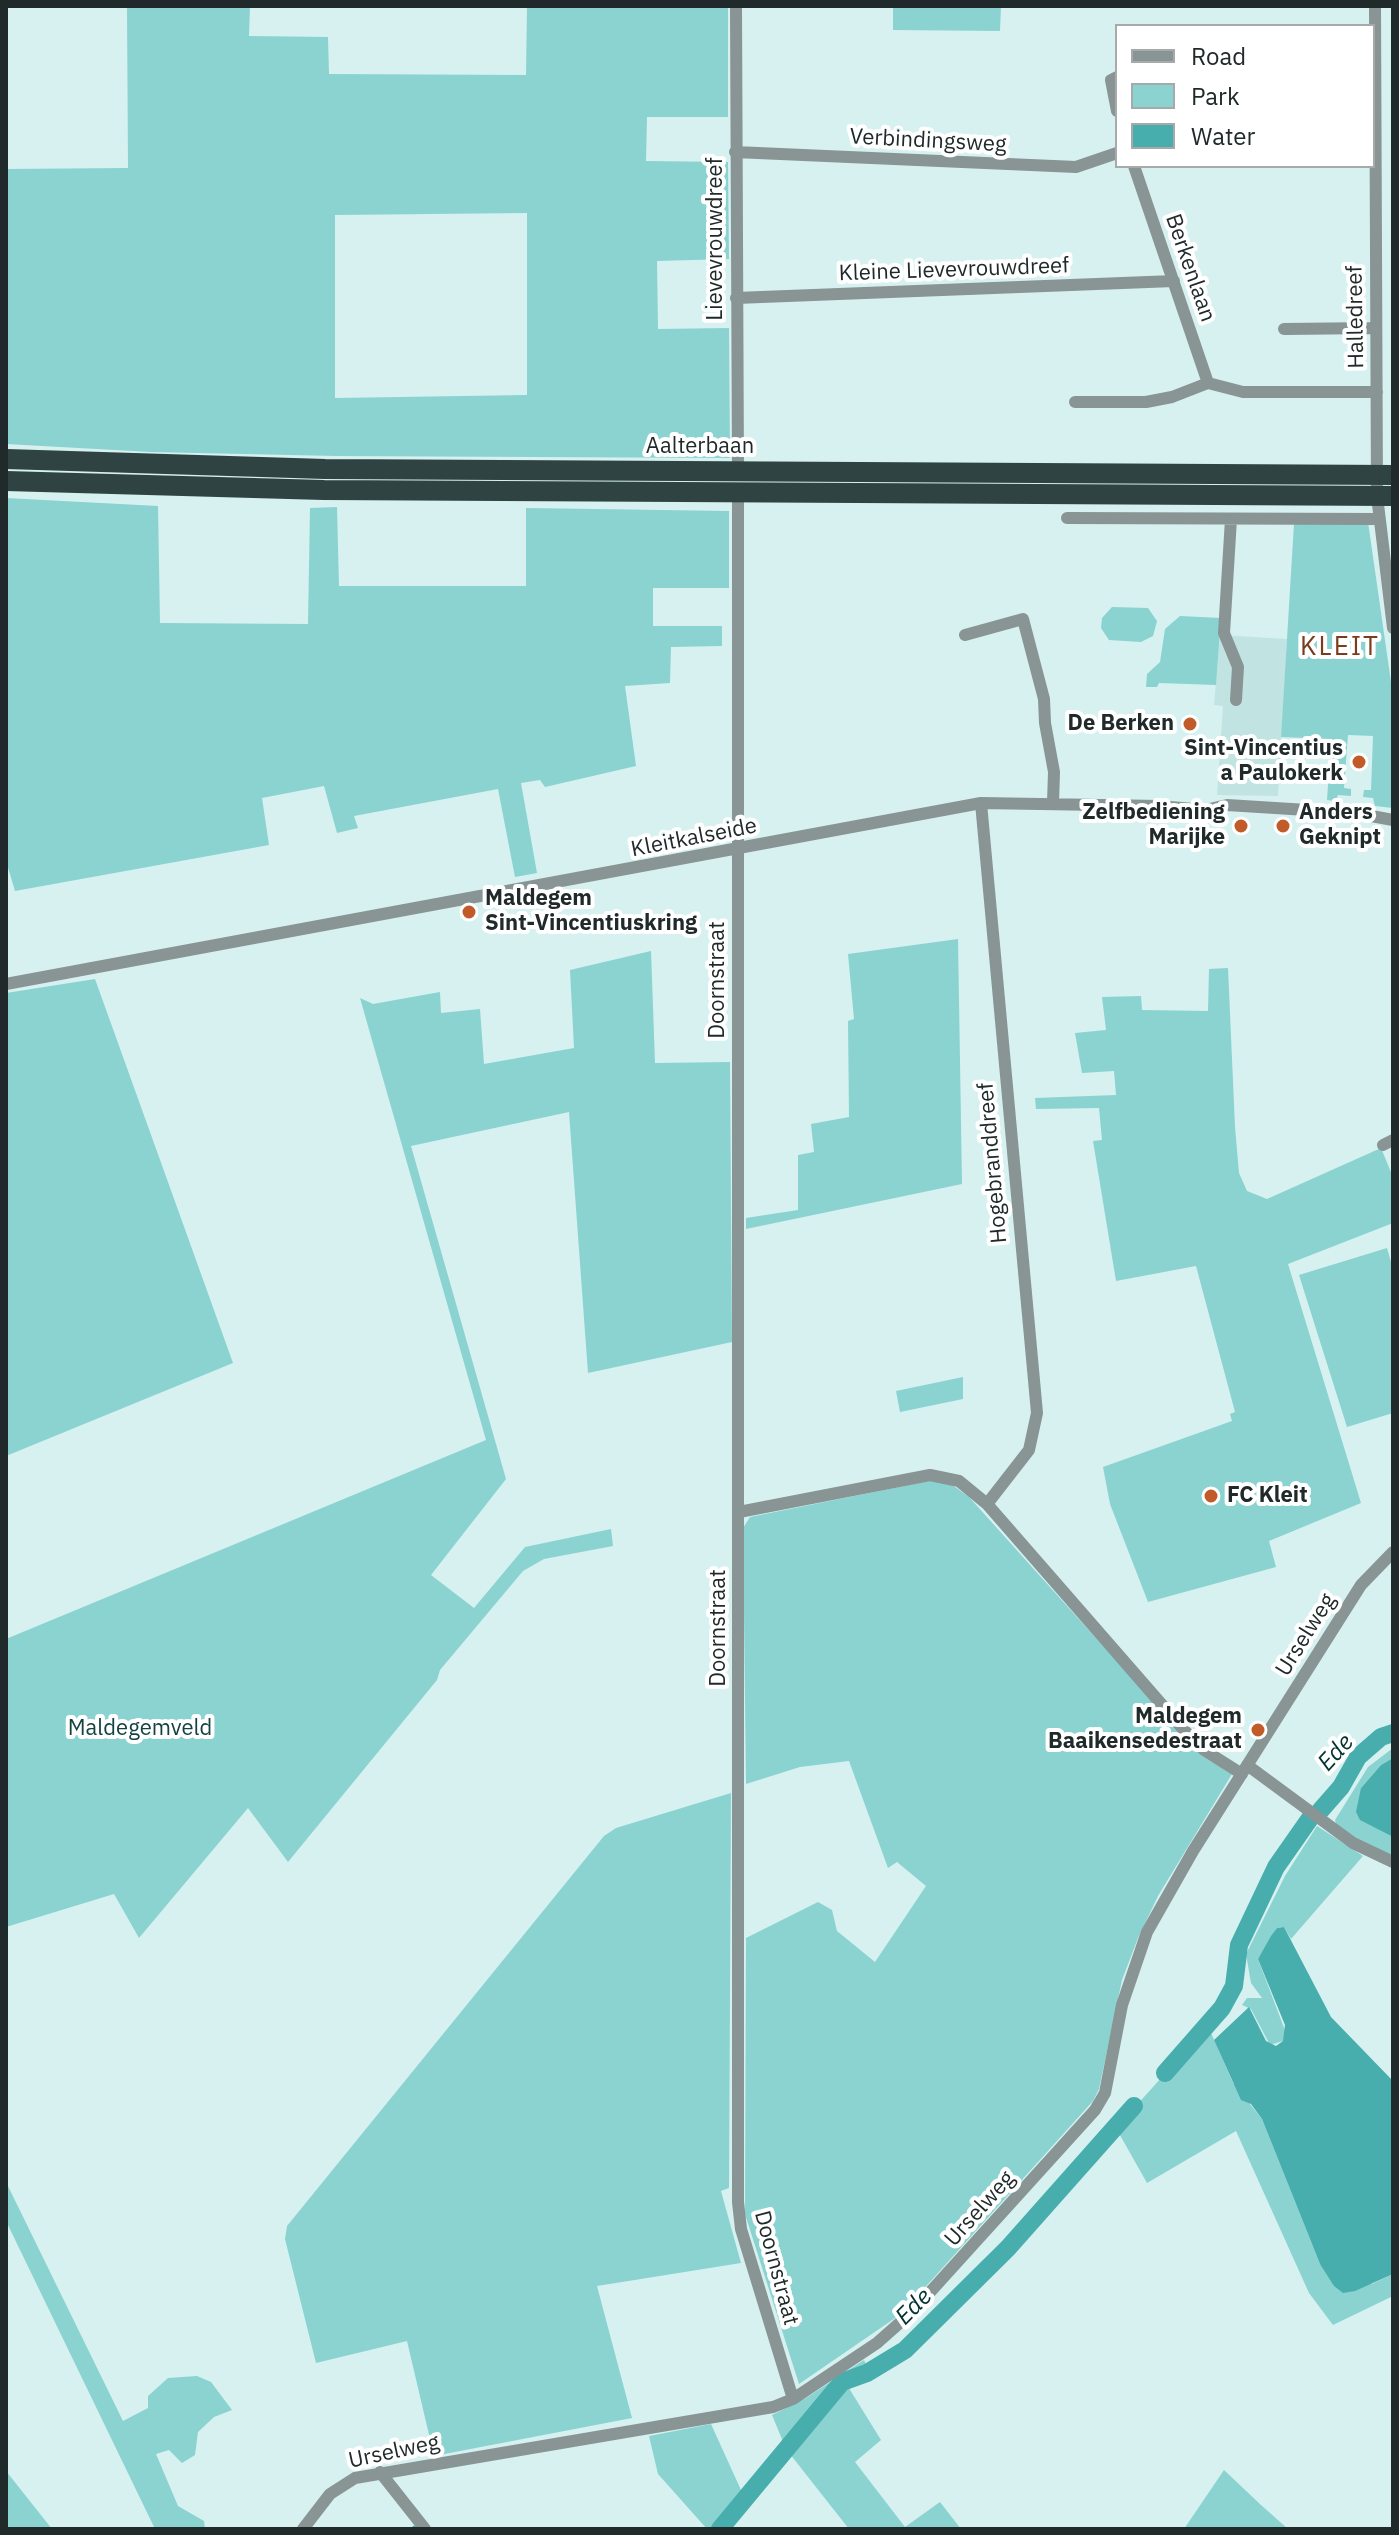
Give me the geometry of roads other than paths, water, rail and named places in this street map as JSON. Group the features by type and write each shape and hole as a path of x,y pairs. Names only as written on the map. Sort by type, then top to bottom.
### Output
{"highway":[{"name":"Aalterbaan","path":"6,459 294,469 1385,475"},
{"name":"Aalterbaan","path":"6,481 278,490 1385,496"}],"street":[{"name":"Lievevrouwdreef","path":"736,6 738,471"},
{"name":"Halledreef","path":"1375,6 1377,392 1385,475 1385,496 1379,519 1393,628"},
{"path":"1115,78 1111,80 1115,101"},
{"name":"Verbindingsweg","path":"735,152 1076,167 1115,154"},
{"name":"Berkenlaan","path":"1135,168 1208,383"},
{"name":"Kleine Lievevrouwdreef","path":"736,298 1174,281"},
{"path":"1284,329 1376,328"},
{"path":"1075,402 1146,402 1172,397 1208,383 1243,392 1377,392"},
{"path":"738,492 738,850"},
{"path":"1067,518 1379,519"},
{"path":"1231,519 1224,633 1238,667 1236,700"},
{"path":"965,635 1023,619 1044,699 1054,772 1053,803"},
{"name":"Kleitkalseide","path":"6,984 981,803 1205,810 1227,805 1355,813 1393,820"},
{"name":"Hogebranddreef","path":"981,803 1037,1413 1029,1450 987,1504"},
{"name":"Doornstraat","path":"738,850 739,2216 793,2399"},
{"path":"739,1512 930,1475 959,1481 987,1504 1204,1750 1244,1770 1353,1843 1393,1862"},
{"name":"Urselweg","path":"303,2529 341,2484 380,2472 773,2407 793,2399 877,2343 912,2312 1095,2110 1105,2093 1122,2005 1147,1932 1244,1770 1361,1585 1393,1552"},
{"path":"380,2472 425,2529"}],"water":[{"path":"1393,1758 1393,1837 1360,1820 1356,1812 1361,1788 1381,1765"},
{"path":"1284,1927 1331,2017 1393,2081 1393,2274 1355,2291 1343,2293 1334,2286 1320,2264 1262,2119 1251,2104 1241,2100 1214,2040 1249,2007 1266,2041 1276,2046 1283,2041 1285,2025 1258,1959 1277,1928"}],"waterway":[{"name":"Ede","path":"1320,1811 1341,1787 1358,1757 1381,1737 1393,1733"},
{"name":"Ede","path":"1165,2073 1222,2008 1234,1986 1239,1945 1276,1867 1311,1817"},
{"name":"Ede","path":"720,2529 842,2382 867,2373 905,2350 1008,2248 1134,2106"}],"place":[{"name":"De Berken","path":"1190,724"},
{"name":"Sint-Vincentius a Paulokerk","path":"1359,762"},
{"name":"Zelfbediening Marijke","path":"1241,826"},
{"name":"Anders Geknipt","path":"1283,826"},
{"name":"Maldegem Sint-Vincentiuskring","path":"469,912"},
{"name":"FC Kleit","path":"1211,1496"},
{"name":"Maldegem Baaikensedestraat","path":"1258,1730"}],"district":[{"name":"KLEIT","path":"1340,647"}],"park label":[{"name":"Maldegemveld","path":"140,1729"}]}
